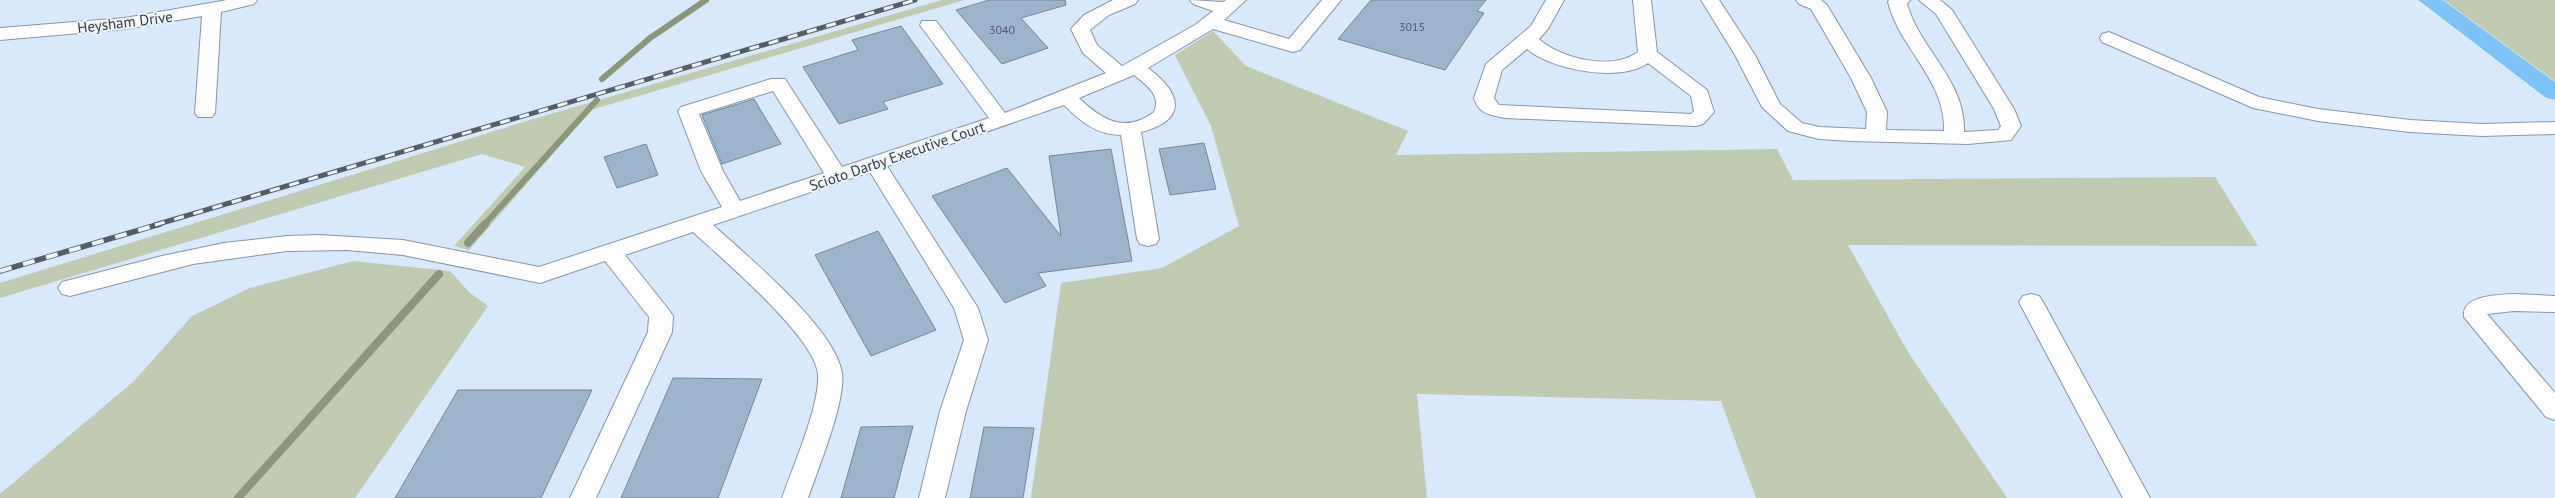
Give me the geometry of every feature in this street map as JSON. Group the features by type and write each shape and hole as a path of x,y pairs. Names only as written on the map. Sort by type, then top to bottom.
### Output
{"main road":[{"path":"2429,0 2555,93"}],"street":[{"name":"Heysham Drive","path":"0,34 100,27 212,9 248,0"},
{"path":"1066,96 1093,122 1109,128 1130,130 1146,125 1162,116 1166,110 1166,100 1160,87 1098,56 1081,38 1080,29 1087,20 1129,0"},
{"path":"1199,0 1232,4"},
{"path":"1210,22 1293,46 1332,0"},
{"path":"1555,0 1539,29 1493,68 1484,98 1486,105 1492,109 1505,112 1696,120 1704,112 1700,94 1648,54 1642,0"},
{"path":"1710,0 1745,55 1772,107 1795,126 1819,133 1876,136 2004,136 2011,126 2004,109 1943,10 1928,0"},
{"path":"1805,0 1818,5 1861,78 1877,112 1876,136"},
{"path":"1901,0 1897,2 1899,13 1933,68 1952,105 1954,137"},
{"name":"Scioto Darby Executive Court","path":"70,288 161,263 238,249 319,242 394,246 493,264 540,275 1001,121 1066,96 1127,71 1210,22 1232,4"},
{"path":"206,113 212,9"},
{"path":"929,25 1001,121"},
{"path":"2110,38 2253,102 2318,115 2410,126 2482,130 2555,128"},
{"path":"1528,39 1544,53 1571,63 1610,67 1633,65 1648,54"},
{"path":"735,210 712,171 688,111 778,83 837,176"},
{"path":"1130,130 1148,239"},
{"path":"875,163 966,308 976,340 953,411 932,498"},
{"path":"697,223 774,296 821,350 830,371 828,392 795,498"},
{"path":"583,498 660,332 661,316 610,252"},
{"path":"2031,302 2138,498"},
{"path":"2555,304 2505,303 2482,305 2476,310 2476,317 2555,410"}],"green space":[{"path":"942,0 964,0 591,110 469,250 454,246 525,167 482,154 0,298 0,283 530,120"},
{"path":"2442,0 2555,0 2555,83"},
{"path":"1213,31 1246,66 1408,131 1396,155 1777,149 1793,180 2215,177 2258,246 1848,245 1908,352 2007,498 1756,498 1721,401 1417,394 1427,498 1031,498 1061,283 1162,268 1239,226 1211,126 1175,55"},
{"path":"353,261 450,271 469,292 488,306 355,498 0,498 0,494 134,381 192,316 250,288"}],"building":[{"path":"989,0 1065,0 1066,5 1021,18 1048,48 1002,64 956,10"},
{"path":"1371,0 1486,0 1477,11 1484,13 1445,70 1338,39"},
{"path":"901,26 943,84 883,102 888,109 839,124 803,67 858,50 852,40"},
{"path":"754,99 781,144 722,164 702,115"},
{"path":"1204,143 1216,189 1170,195 1159,149"},
{"path":"646,144 658,175 617,188 604,157"},
{"path":"1111,149 1132,261 1038,273 1046,286 1005,303 932,196 1007,168 1061,236 1049,156"},
{"path":"878,231 936,330 871,356 815,255"},
{"path":"673,378 762,379 718,498 621,498"},
{"path":"458,390 592,390 541,498 395,498"},
{"path":"913,426 894,498 841,498 861,427"},
{"path":"984,427 1034,428 1023,498 970,498"}],"waterway":[{"path":"602,79 650,38 706,0"},
{"path":"484,225 597,100"},
{"path":"468,243 485,224"},
{"path":"238,498 439,274"}],"railway":[{"path":"155,225 915,0"},
{"path":"0,271 160,224"}]}
